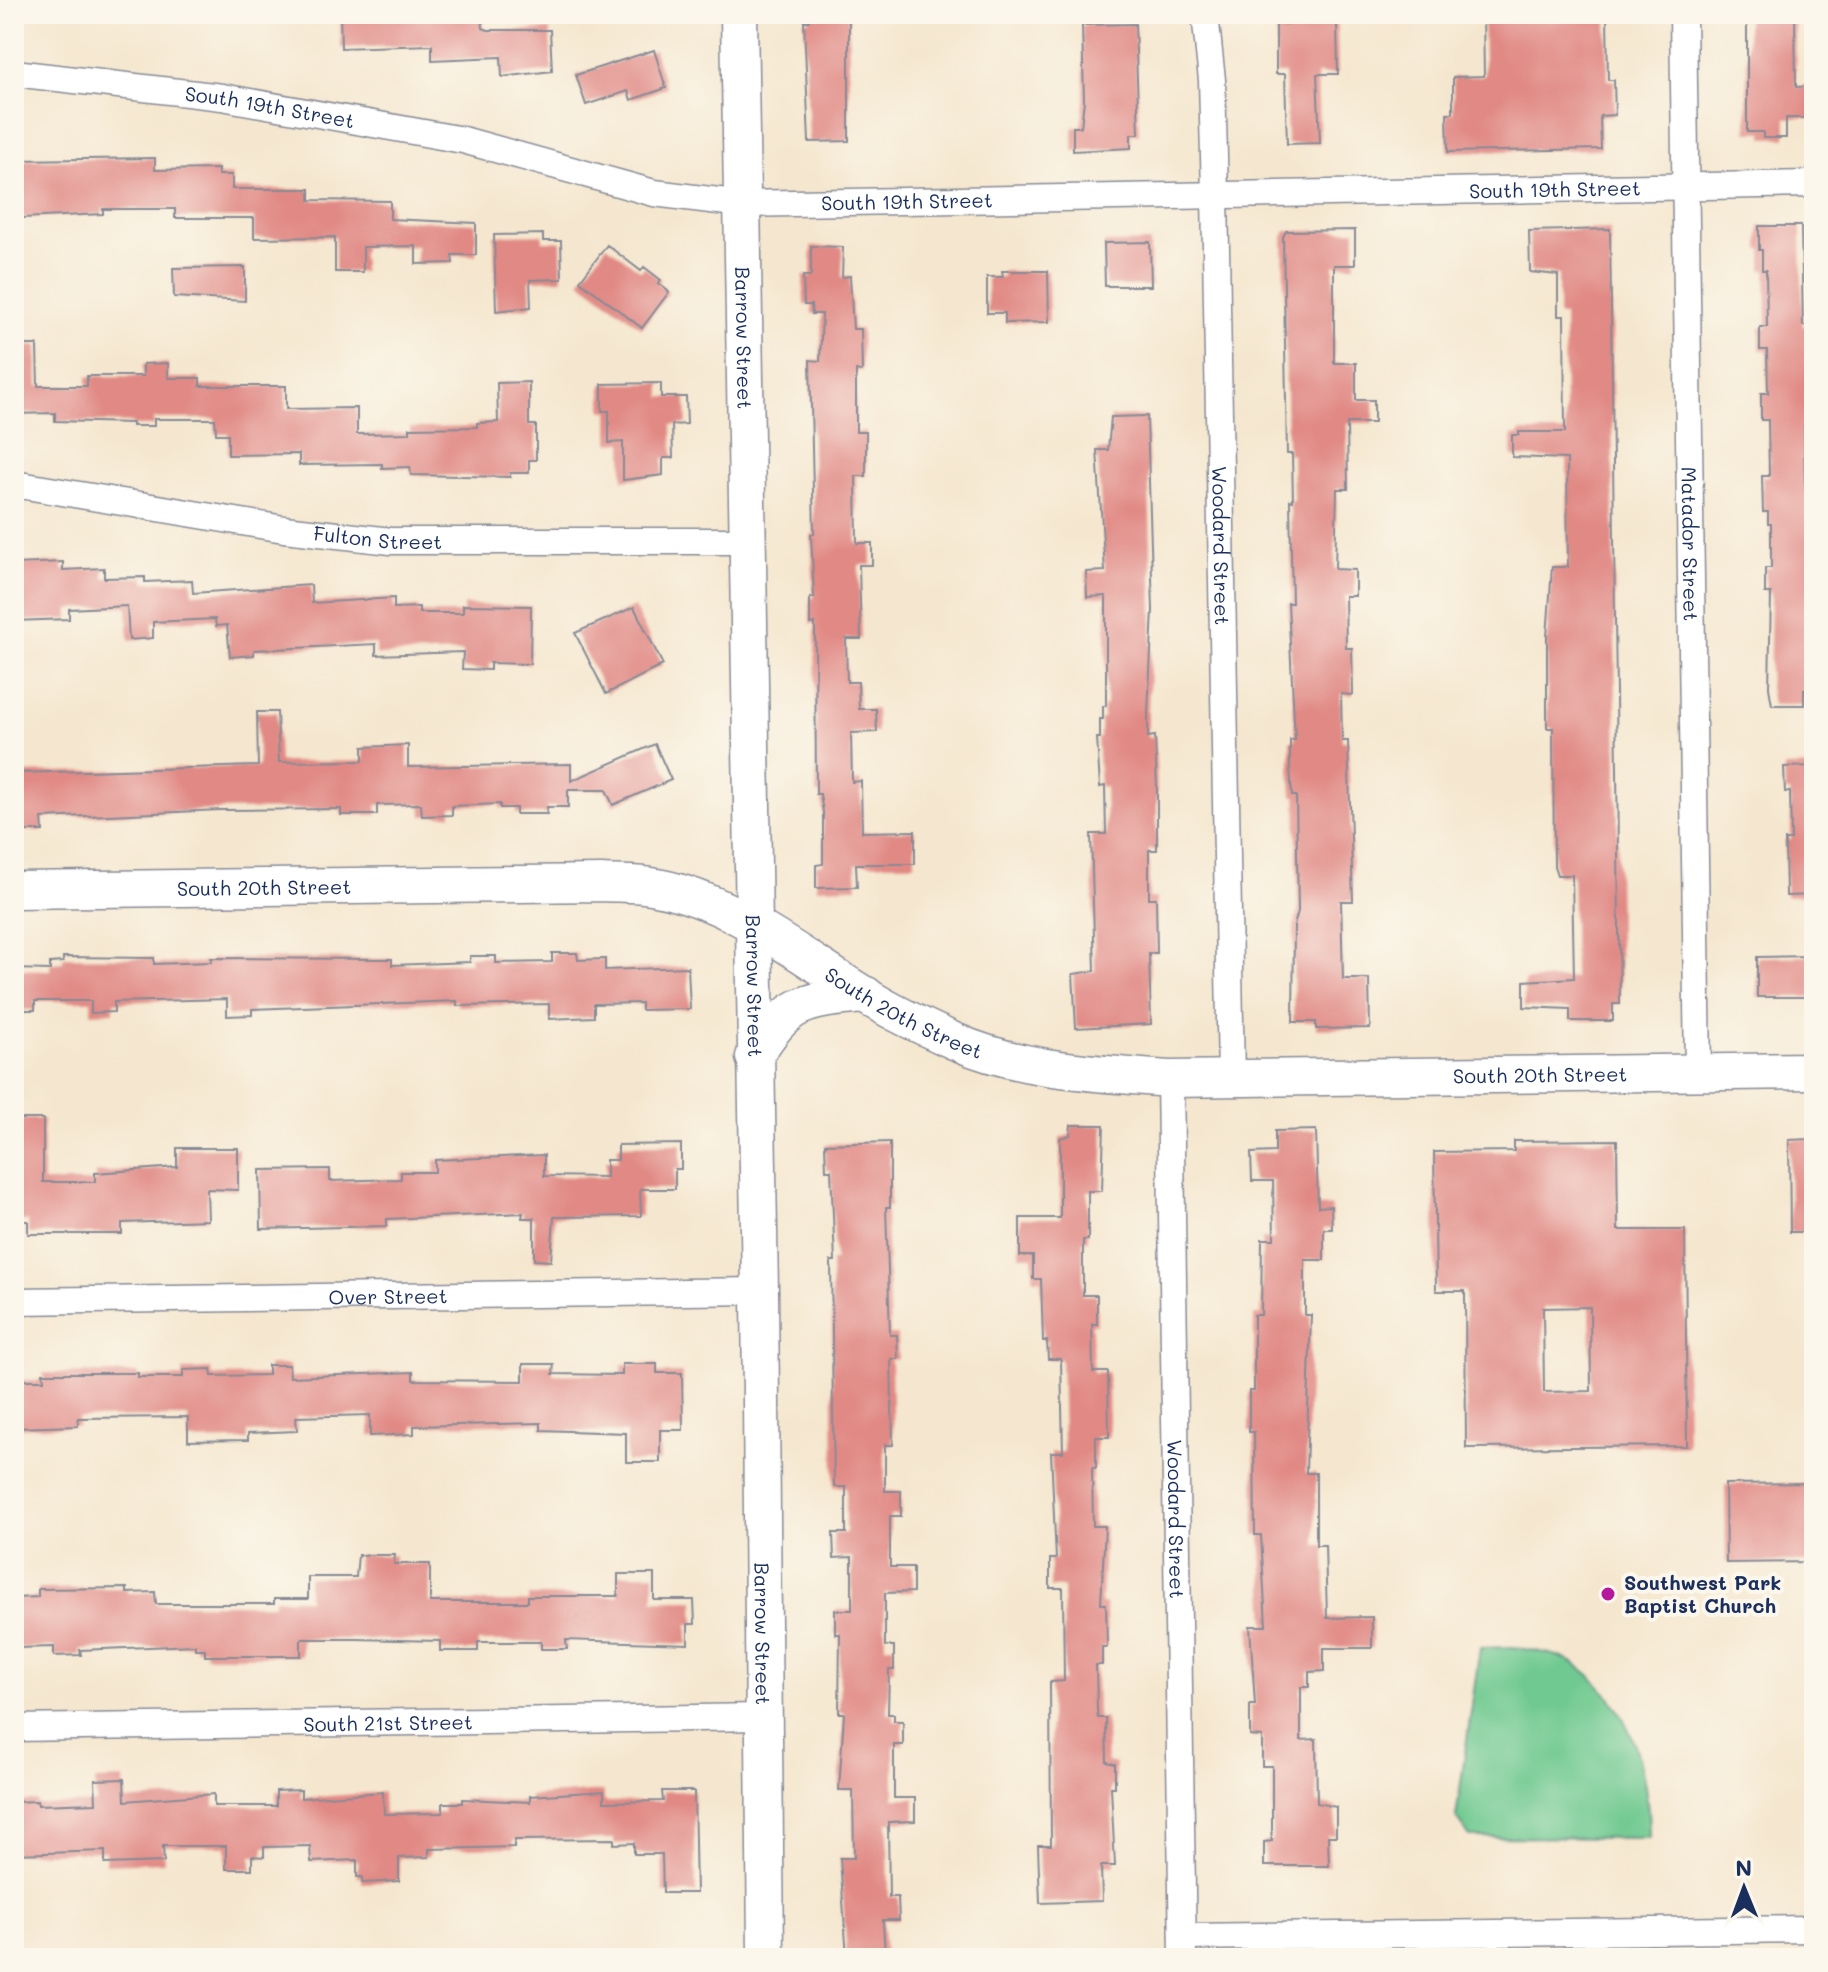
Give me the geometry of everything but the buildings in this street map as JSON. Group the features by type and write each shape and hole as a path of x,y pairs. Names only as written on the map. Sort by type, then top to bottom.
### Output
{"main road":[{"name":"Barrow Street","path":"739,14 751,924 760,1291 766,1958"},
{"name":"South 20th Street","path":"14,890 602,883 657,887 711,905 751,924 866,995 957,1042 1033,1066 1170,1079 1814,1071"},
{"path":"754,1057 776,1021 792,1010 810,1001 866,995"}],"street":[{"name":"Woodard Street","path":"1205,14 1212,80 1215,194 1231,1078"},
{"name":"Matador Street","path":"1683,14 1698,1072"},
{"name":"South 19th Street","path":"14,73 222,97 448,137 654,193 743,204 1814,184"},
{"name":"Fulton Street","path":"14,484 284,529 391,541 747,541"},
{"name":"Woodard Street","path":"1170,1079 1183,1947"},
{"name":"Over Street","path":"14,1301 760,1291"},
{"name":"South 21st Street","path":"14,1728 763,1717"},
{"path":"1183,1947 1814,1929"}],"green space":[{"path":"1513,1647 1547,1653 1571,1662 1597,1682 1612,1701 1625,1721 1641,1766 1649,1838 1470,1837 1456,1818 1480,1648"}],"place":[{"name":"Southwest Park Baptist Church","path":"1608,1594"}]}
